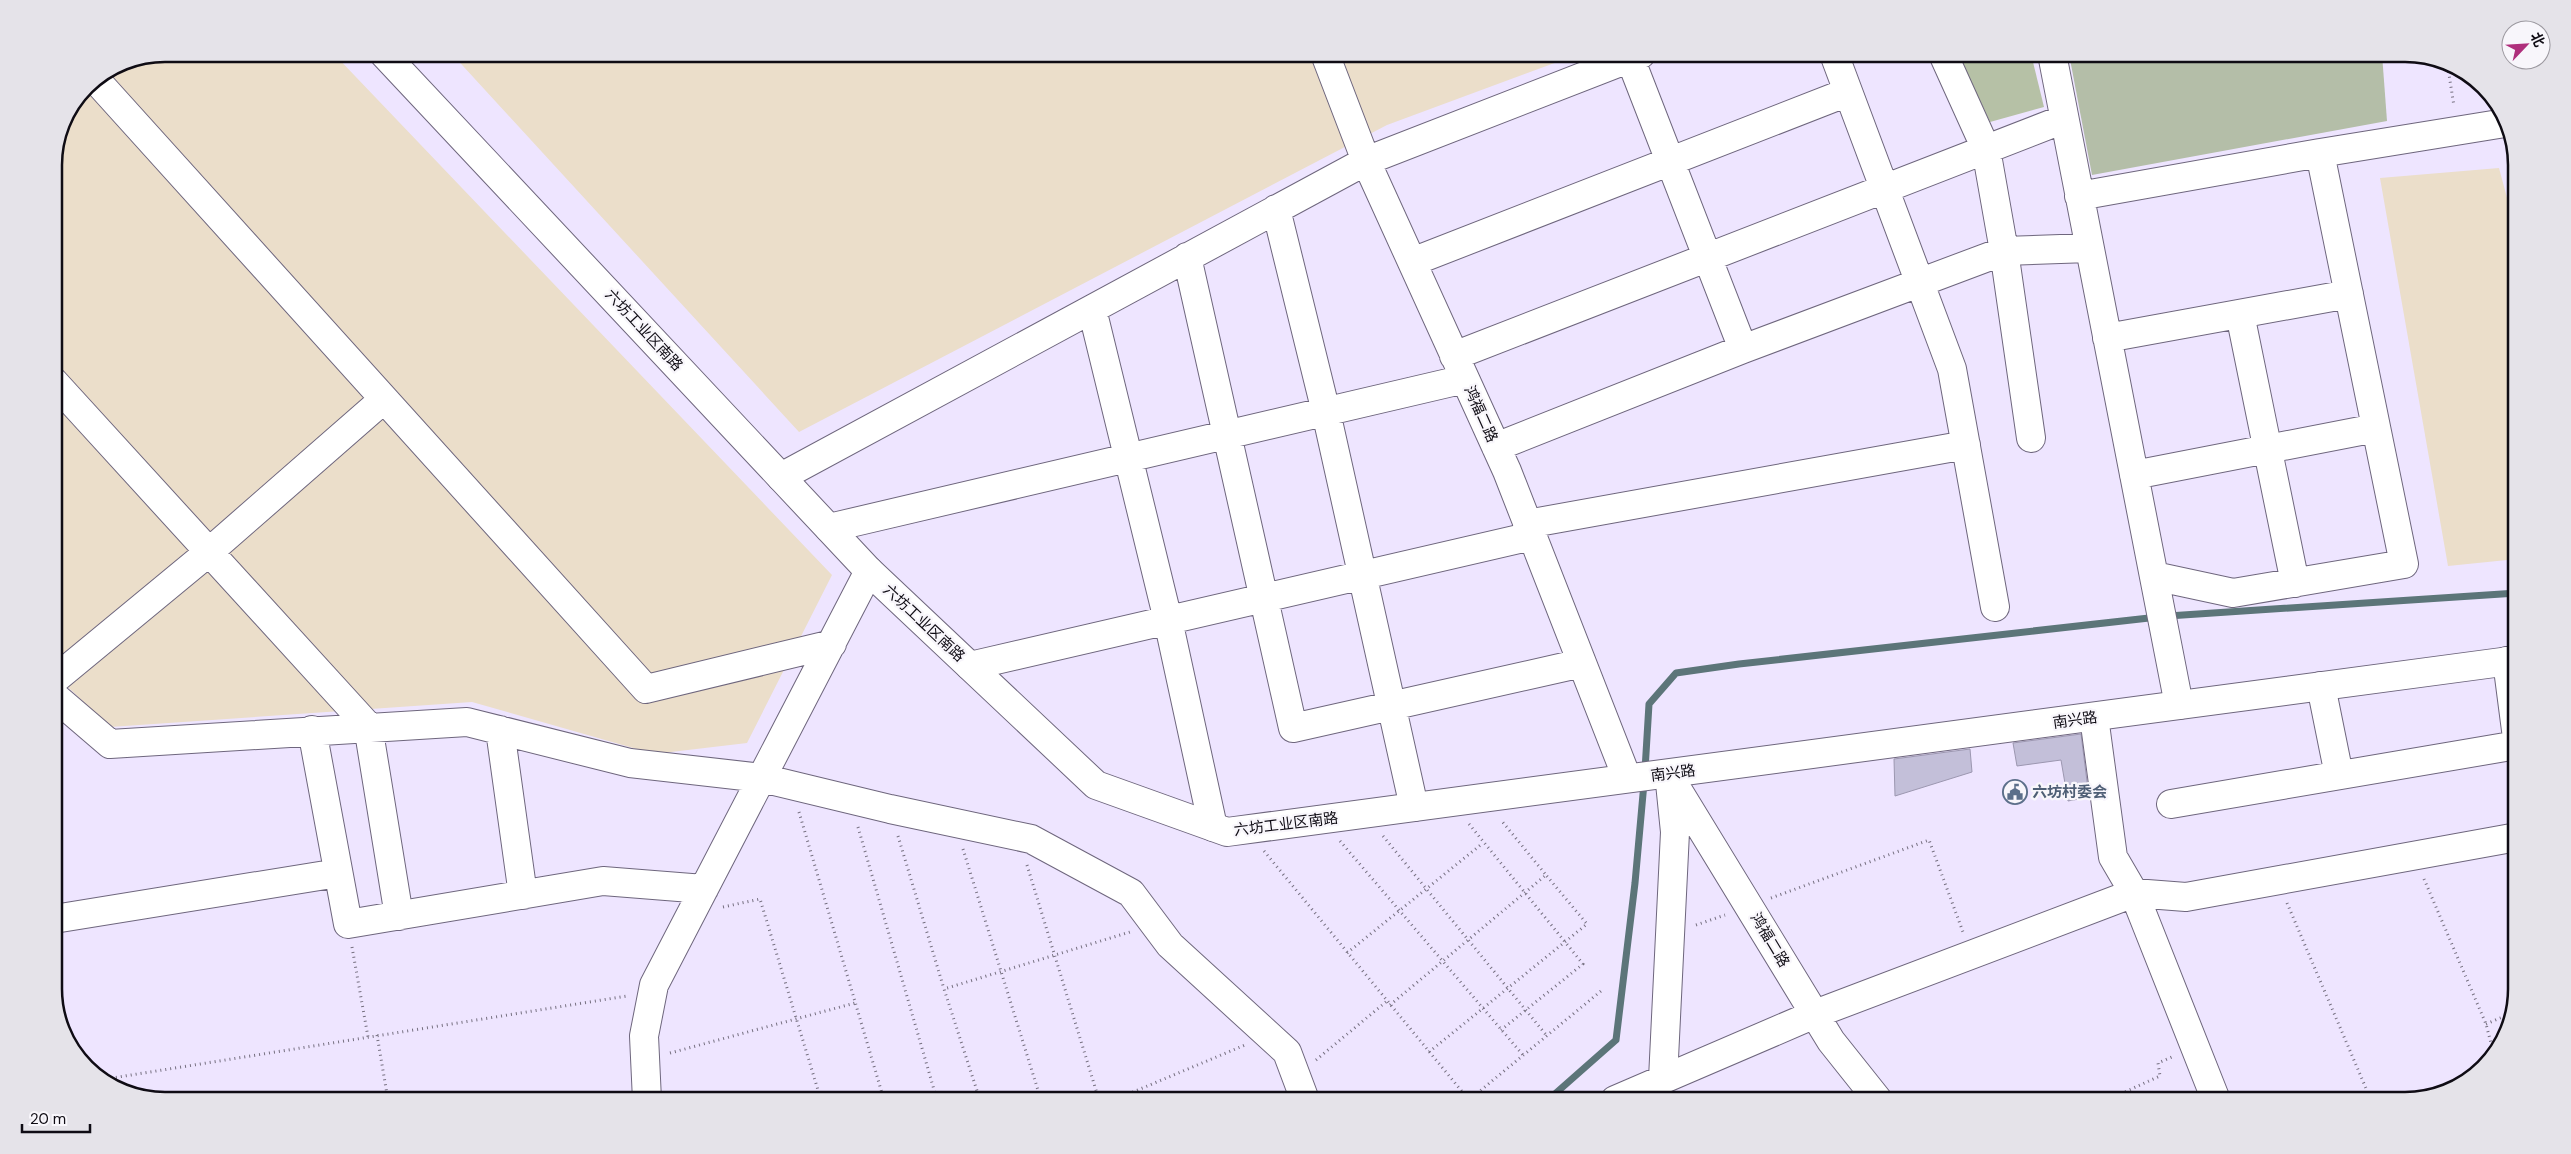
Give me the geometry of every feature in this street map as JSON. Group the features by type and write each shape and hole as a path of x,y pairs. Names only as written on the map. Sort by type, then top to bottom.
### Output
{"street":[{"name":"鸿福二路","path":"1328,62 1366,161 1496,447 1582,663 1647,777 1749,906 1831,1041 1872,1092"},
{"path":"781,477 1366,161 1619,62"},
{"path":"1637,62 1670,160 1743,349"},
{"path":"1837,62 1952,369 1995,607"},
{"path":"1947,62 1986,149 2004,251 2030,438"},
{"path":"2054,62 2179,705"},
{"name":"六坊工业区南路","path":"392,63 869,571 1096,784 1227,832 1647,777"},
{"path":"101,86 646,689 832,644"},
{"path":"1412,262 1848,92"},
{"path":"829,528 1326,412 1460,367 1709,257 2064,118"},
{"path":"2080,196 2320,152 2500,124"},
{"path":"2154,576 2232,593 2404,564 2320,152"},
{"path":"1276,209 1326,412 1414,807"},
{"path":"1496,447 1743,349 2004,251 2089,248"},
{"path":"1187,257 1293,728 1582,663"},
{"path":"2107,338 2349,294"},
{"path":"1092,309 1168,620 1213,827"},
{"path":"2240,314 2295,583"},
{"path":"63,392 368,726 399,916"},
{"path":"63,673 209,552 384,399"},
{"path":"2134,474 2376,428"},
{"path":"970,666 1363,575 1530,530 1966,445"},
{"path":"647,1092 644,1036 652,992 690,914 869,571"},
{"name":"南兴路","path":"1647,777 2508,661"},
{"path":"2321,686 2338,776"},
{"path":"63,704 110,744 368,726 467,722 630,763 762,778 890,809 1031,839 1131,893 1170,945 1287,1052 1301,1088"},
{"path":"2094,717 2113,857 2134,893 2213,1092"},
{"path":"312,730 348,924 604,880 704,889"},
{"path":"500,730 522,895"},
{"path":"2171,804 2508,747"},
{"path":"1647,777 1675,832 1663,1079"},
{"path":"1638,1092 1663,1079 1815,1014 2134,893 2186,897 2508,838"},
{"path":"63,918 338,872"}],"path":[{"path":"2449,72 2458,130"},
{"path":"791,785 882,1092"},
{"path":"1429,1052 1587,924 1483,798"},
{"path":"851,800 935,1092"},
{"path":"1451,802 1524,894 1583,964 1501,1030"},
{"path":"890,809 944,989 977,1092"},
{"path":"1365,814 1547,1036"},
{"path":"1322,820 1523,1056"},
{"path":"954,822 1038,1092"},
{"path":"1246,830 1462,1092"},
{"path":"1018,836 1097,1092"},
{"path":"1669,935 1928,840 1972,955"},
{"path":"1347,953 1484,843"},
{"path":"2414,855 2486,1024 2491,1045"},
{"path":"1390,1005 1546,875"},
{"path":"2278,880 2368,1092"},
{"path":"690,914 760,899 818,1092"},
{"path":"348,924 368,1037"},
{"path":"944,989 1154,924"},
{"path":"1479,1092 1601,991"},
{"path":"114,1078 652,992"},
{"path":"1301,1088 1387,1001"},
{"path":"645,1059 855,1003"},
{"path":"2486,1024 2505,1016"},
{"path":"1133,1092 1268,1035"},
{"path":"378,1036 387,1092"},
{"path":"2125,1092 2160,1076 2158,1063 2196,1048"}],"shaded area":[{"path":"1556,62 1387,125 799,432 460,63"},
{"path":"343,63 832,575 747,743 654,754 472,702 110,727 63,683 63,159 64,145 70,126 88,98 108,80 126,70 145,64"},
{"path":"2499,168 2508,202 2508,560 2448,566 2380,178"}],"green space":[{"path":"1962,62 2033,62 2044,107 1990,122"},
{"path":"2071,62 2383,62 2387,121 2092,175"}],"building":[{"path":"2081,734 2089,797 2068,801 2061,760 2017,766 2013,743"},
{"path":"1970,749 1972,772 1895,796 1894,759"}],"waterway":[{"path":"2168,616 2508,594"},
{"path":"1645,770 1649,704 1676,673 1739,664 2158,617"},
{"path":"1557,1092 1616,1040 1635,883 1644,783"}],"place":[{"name":"六坊村委会","path":"2015,792"}]}
